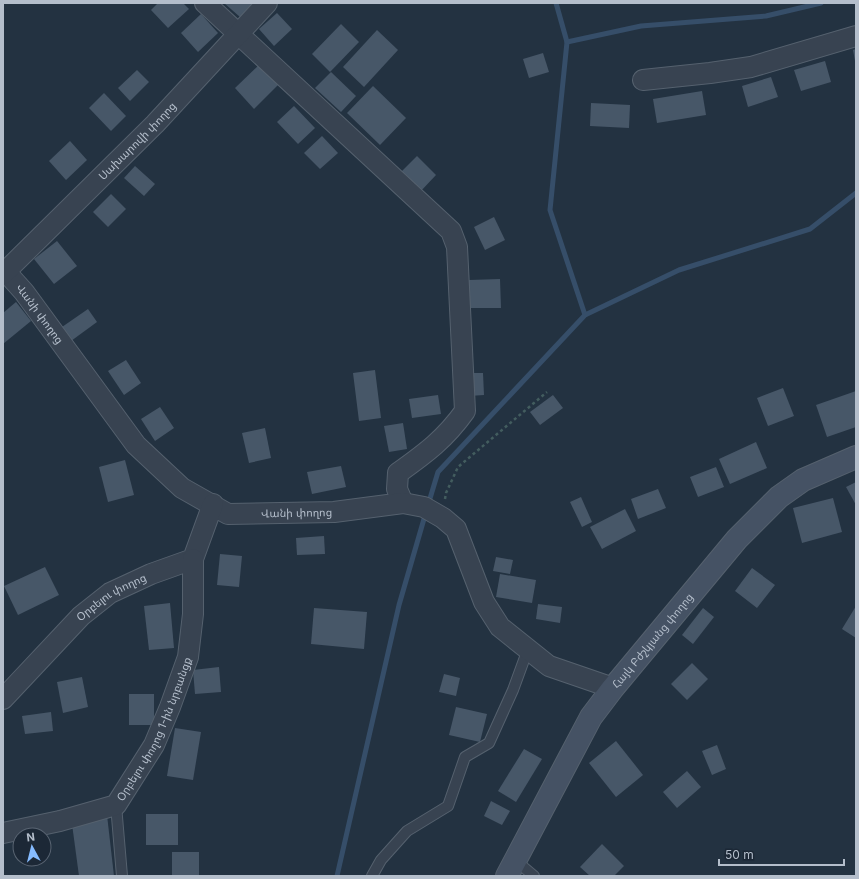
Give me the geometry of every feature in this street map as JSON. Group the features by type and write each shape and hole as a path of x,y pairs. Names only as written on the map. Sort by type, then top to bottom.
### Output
{"main road":[{"name":"Հայկ Բժշկյանց փողոց","path":"511,868 591,717 613,688 737,539 770,506 804,480 856,457"}],"street":[{"path":"205,3 451,231 457,247 465,411 435,447 398,473 397,489 403,503"},
{"name":"Սախարովի փողոց","path":"4,272 155,124 267,3"},
{"path":"643,80 751,67 856,36"},
{"name":"Վանի փողոց","path":"4,272 24,292 136,445 182,488 213,504 228,514 334,512 403,503 424,507 443,518 456,529 484,602 500,628 549,666 613,688"},
{"path":"193,559 213,504"},
{"name":"Օրբելու փողոց","path":"3,699 81,616 110,593 151,574 193,559"},
{"name":"Օրբելու փողոց 1-ին նրբանցք","path":"3,833 60,821 116,805 154,745 170,707 188,657 194,614 193,559"}],"lane":[{"path":"372,876 381,860 407,831 448,806 465,757 488,743 513,690 528,649"},
{"path":"116,805 122,876"},
{"path":"511,868 534,876"}],"path":[{"path":"443,518 446,493 458,467 547,392"}],"building":[{"path":"158,3 183,3 189,9 168,28 151,10"},
{"path":"224,3 253,3 240,17"},
{"path":"277,13 292,29 274,46 259,29"},
{"path":"201,14 218,33 198,52 181,33"},
{"path":"341,24 359,42 330,72 312,54"},
{"path":"377,30 398,50 364,87 343,67"},
{"path":"856,49 856,61 855,61 853,50"},
{"path":"543,53 549,72 529,78 523,59"},
{"path":"825,61 831,82 801,91 794,70"},
{"path":"261,63 280,83 254,109 235,88"},
{"path":"137,70 149,82 130,101 118,88"},
{"path":"331,72 356,96 341,112 315,88"},
{"path":"771,77 778,97 748,107 742,86"},
{"path":"373,86 406,118 380,145 347,113"},
{"path":"702,91 706,115 657,123 653,99"},
{"path":"104,93 126,116 111,131 89,108"},
{"path":"591,103 630,105 629,128 590,126"},
{"path":"294,106 315,128 298,144 277,122"},
{"path":"322,136 338,153 320,169 304,153"},
{"path":"70,141 87,160 66,180 49,161"},
{"path":"417,156 436,175 419,193 399,174"},
{"path":"135,166 155,184 144,196 124,178"},
{"path":"111,194 126,209 108,227 93,212"},
{"path":"494,217 505,240 485,250 474,227"},
{"path":"57,241 77,266 54,284 34,259"},
{"path":"500,279 501,308 469,308 469,280"},
{"path":"16,302 31,321 3,344 3,313"},
{"path":"88,309 97,322 71,341 62,327"},
{"path":"126,360 141,383 124,395 108,371"},
{"path":"375,370 381,418 359,421 353,373"},
{"path":"468,373 483,373 484,395 469,396"},
{"path":"783,388 794,416 768,426 757,398"},
{"path":"856,391 856,427 827,437 816,405"},
{"path":"438,395 441,414 412,418 409,399"},
{"path":"553,395 563,408 540,425 530,412"},
{"path":"160,407 174,428 155,441 141,419"},
{"path":"403,423 407,449 389,452 384,426"},
{"path":"265,428 271,458 249,463 242,433"},
{"path":"756,442 767,468 730,484 719,459"},
{"path":"125,460 134,495 108,502 99,467"},
{"path":"341,466 346,487 312,494 307,472"},
{"path":"716,467 724,487 698,497 690,477"},
{"path":"856,482 856,505 846,487"},
{"path":"658,489 666,508 638,519 631,499"},
{"path":"581,497 592,522 582,527 570,502"},
{"path":"833,498 842,532 802,543 793,508"},
{"path":"625,509 636,531 602,549 590,527"},
{"path":"324,536 325,554 297,555 296,538"},
{"path":"220,554 242,556 239,587 217,585"},
{"path":"496,557 513,560 510,574 493,571"},
{"path":"45,567 59,595 18,615 4,586"},
{"path":"752,568 775,585 757,608 735,591"},
{"path":"500,574 536,580 532,603 496,597"},
{"path":"170,603 174,648 149,650 144,606"},
{"path":"538,604 562,607 560,623 536,619"},
{"path":"856,606 856,638 842,629"},
{"path":"314,608 367,612 364,649 311,644"},
{"path":"703,608 714,617 693,644 682,635"},
{"path":"692,663 708,679 687,700 671,684"},
{"path":"219,667 221,692 195,694 193,670"},
{"path":"444,674 460,678 456,696 439,692"},
{"path":"82,677 88,707 63,713 57,682"},
{"path":"129,694 154,694 154,725 129,725"},
{"path":"456,707 487,714 480,742 449,735"},
{"path":"51,712 53,731 25,734 22,716"},
{"path":"175,728 201,732 193,780 167,776"},
{"path":"616,741 643,775 616,797 589,763"},
{"path":"717,745 726,769 712,775 702,751"},
{"path":"524,749 542,759 516,802 498,791"},
{"path":"687,771 701,787 677,808 663,792"},
{"path":"491,801 510,811 502,825 484,816"},
{"path":"146,814 178,814 178,845 146,845"},
{"path":"107,815 114,876 79,876 72,824"},
{"path":"602,844 624,866 614,876 590,876 580,867"},
{"path":"172,852 199,852 199,876 172,876"}],"waterway":[{"path":"556,3 567,42 550,210 585,315"},
{"path":"567,42 641,26 766,16 821,3"},
{"path":"428,505 438,472 585,315 679,270 810,229 856,193"},
{"path":"337,876 399,605 426,512"}]}
